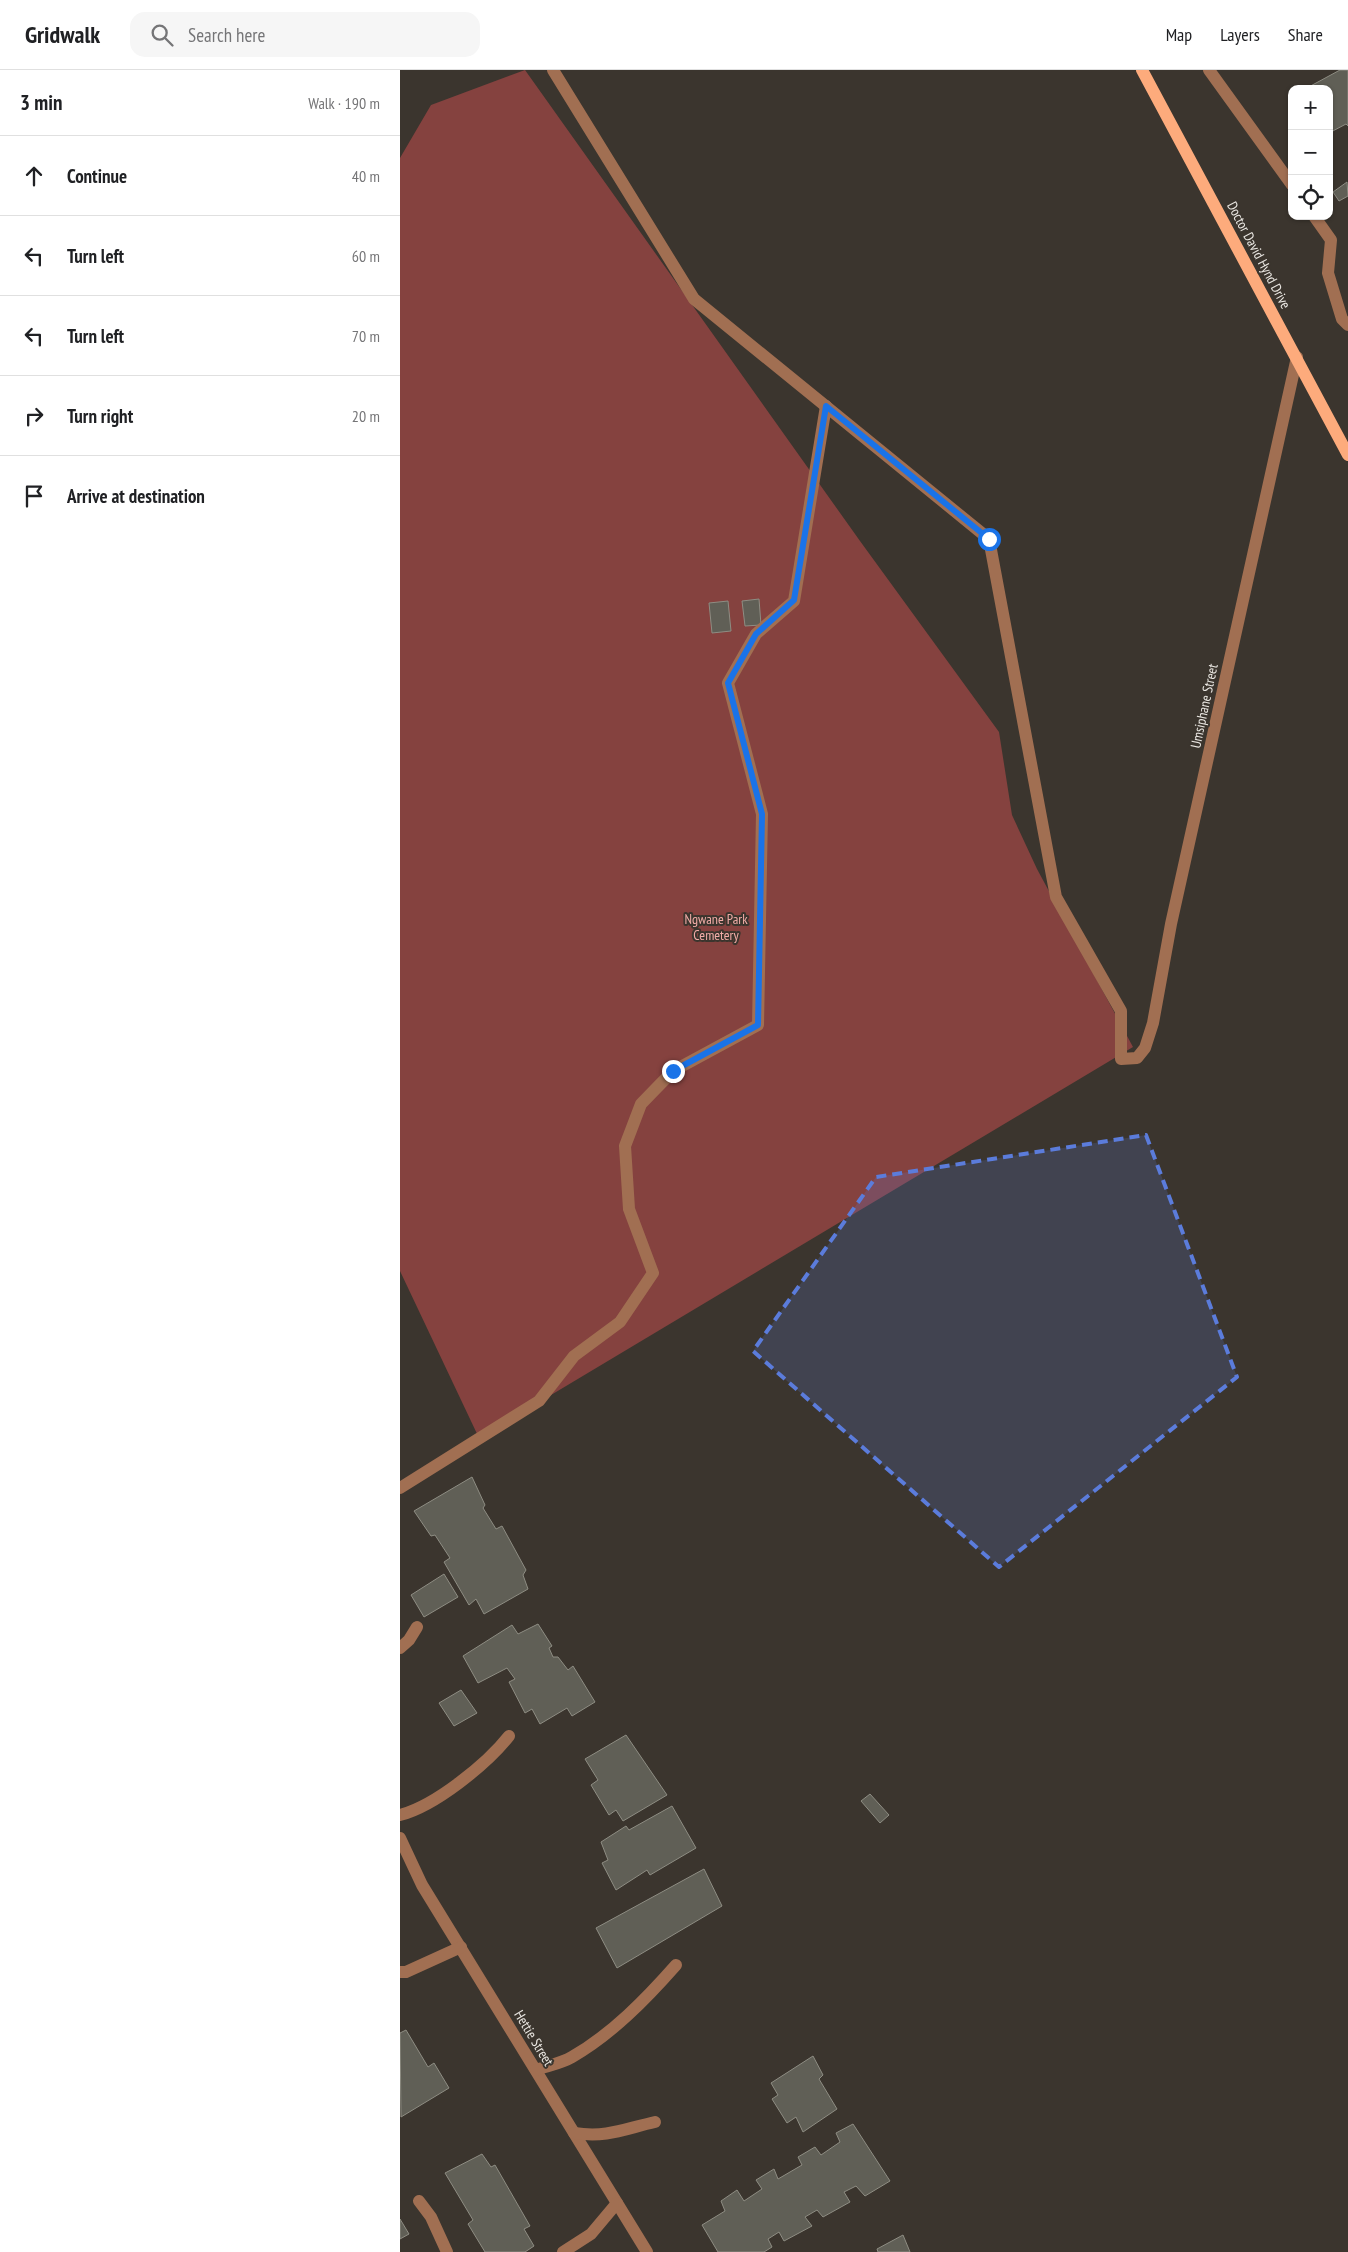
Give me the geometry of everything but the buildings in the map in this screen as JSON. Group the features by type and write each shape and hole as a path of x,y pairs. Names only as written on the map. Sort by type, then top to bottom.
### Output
{"main road":[{"name":"Doctor David Hynd Drive","path":"1142,70 1348,454"}],"street":[{"path":"400,1488 539,1400 574,1356 620,1322 654,1273 629,1209 625,1146 640,1104 673,1071 758,1025 762,814 728,683 756,634 794,600 826,406 694,299 553,70"},
{"path":"1209,70 1288,179"},
{"path":"1317,220 1331,240 1328,273 1342,319 1348,325"},
{"name":"Umsiphane Street","path":"826,406 989,539 1056,897 1121,1011 1121,1059 1136,1058 1146,1048 1153,1023 1171,924 1297,357"},
{"path":"400,1648 409,1640 417,1627"},
{"path":"400,1814 411,1812 433,1801 468,1776 501,1746 509,1736"},
{"name":"Hettie Street","path":"400,1838 422,1885 647,2252"},
{"path":"400,1972 406,1972 460,1947"},
{"path":"536,2070 571,2058 601,2036 633,2010 676,1965"},
{"path":"574,2133 594,2136 612,2134 655,2122"},
{"path":"419,2200 431,2217 447,2252"},
{"path":"563,2252 591,2234 617,2203"}],"highlighted area":[{"path":"1146,1135 1237,1377 999,1567 753,1351 876,1177"}],"green space":[{"name":"Ngwane Park Cemetery","path":"525,70 860,541 999,732 1012,815 1037,869 1133,1047 479,1438 400,1271 400,158 431,105"}],"route":[{"path":"673,1071 758,1025 762,814 728,683 756,634 794,600 826,406 989,539"}]}
